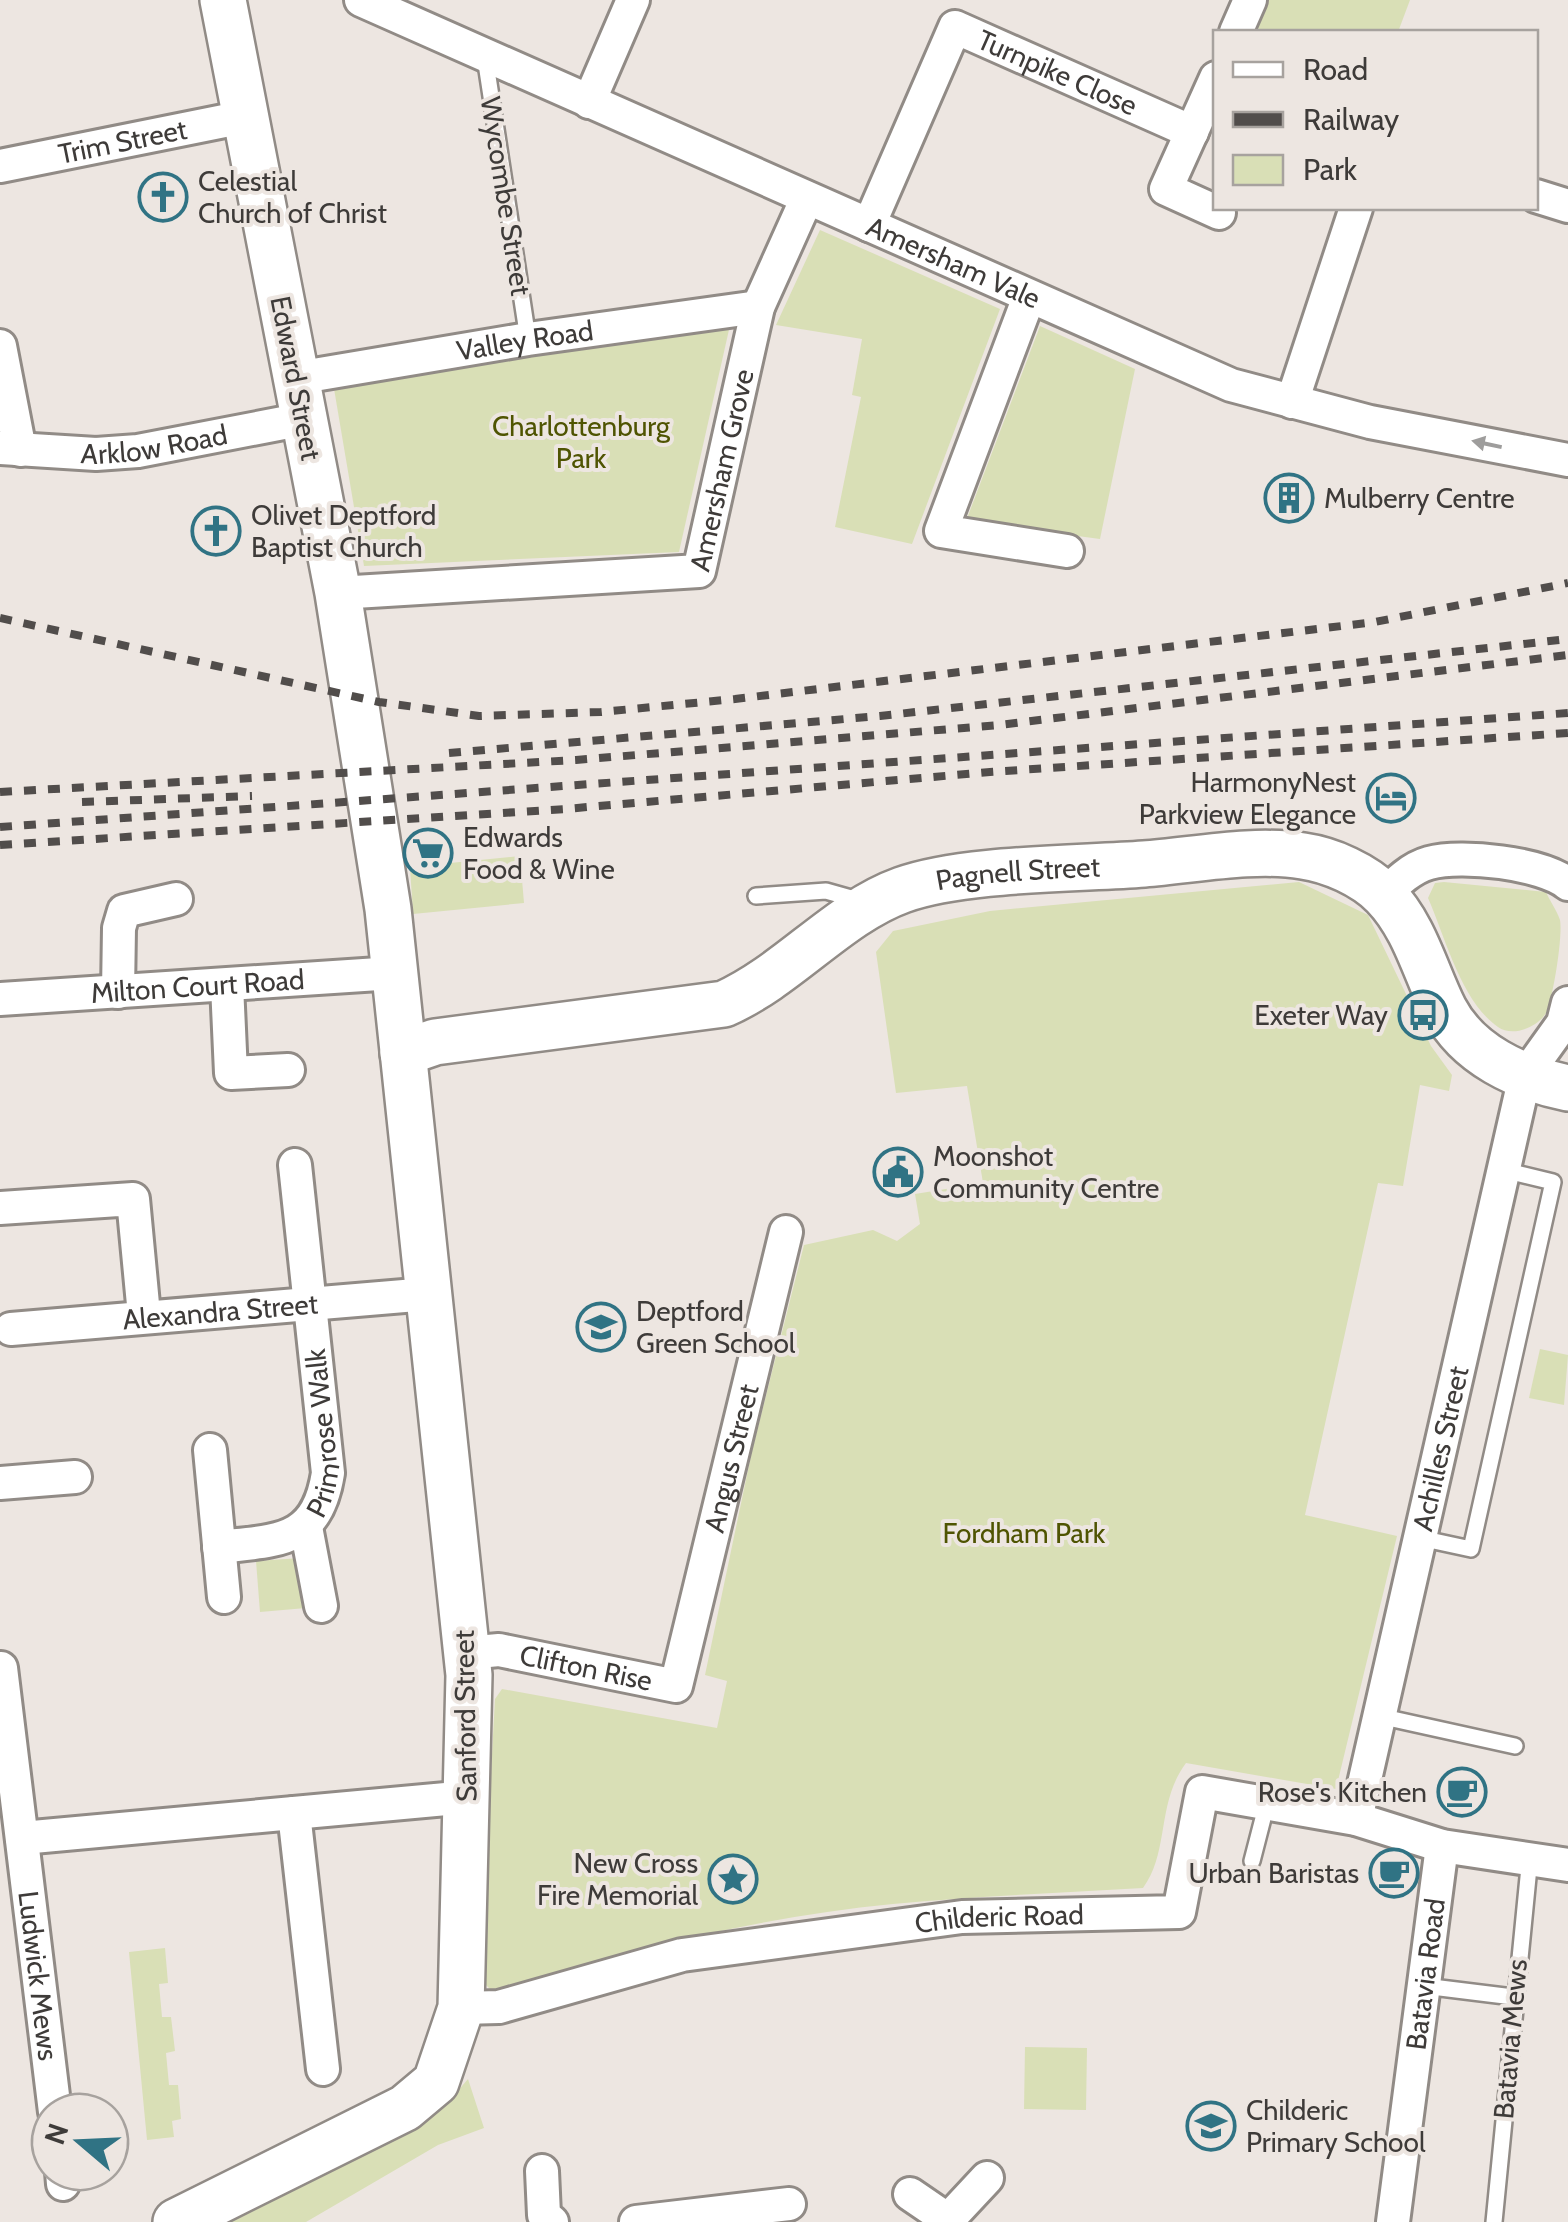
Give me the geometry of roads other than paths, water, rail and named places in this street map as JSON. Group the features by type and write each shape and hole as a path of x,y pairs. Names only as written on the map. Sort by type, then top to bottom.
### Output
{"main road":[{"name":"Edward Street","path":"223,0 338,593 403,1053"},
{"name":"Pagnell Street","path":"403,1053 435,1042 724,1004 758,989 872,904 904,889 947,881 1273,854 1328,863 1351,872 1384,895 1406,922 1444,1010 1461,1035 1481,1052 1525,1076 1568,1088"},
{"name":"Sanford Street","path":"184,2221 405,2108 436,2082 461,2008 470,1702 483,1652 428,1294 403,1053"}],"street":[{"path":"589,102 633,0"},
{"path":"1237,30 1250,0"},
{"name":"Amersham Vale","path":"378,3 589,102 1231,386 1360,418 1568,460"},
{"name":"Turnpike Close","path":"869,225 956,26 1192,132"},
{"path":"1213,85 1166,190 1220,213"},
{"name":"Trim Street","path":"0,166 244,117"},
{"path":"1538,197 1568,206"},
{"name":"Amersham Grove","path":"338,593 699,571 758,306 807,198"},
{"path":"1292,402 1355,210"},
{"path":"1029,297 941,531 1067,550"},
{"name":"Valley Road","path":"300,399 528,339 758,306"},
{"path":"0,346 10,449"},
{"name":"Arklow Road","path":"10,449 138,451 300,399"},
{"path":"1384,895 1415,868 1451,860 1529,866 1552,871 1568,883"},
{"path":"118,992 119,928 124,911 176,899"},
{"name":"Milton Court Road","path":"0,999 394,973"},
{"path":"227,986 231,1074 288,1070"},
{"path":"1525,1076 1563,1023 1568,1003"},
{"name":"Achilles Street","path":"1356,1818 1525,1076"},
{"name":"Primrose Walk","path":"219,1546 283,1539 306,1527 324,1502 328,1473 296,1165"},
{"path":"0,1208 132,1199 144,1315"},
{"name":"Angus Street","path":"676,1686 786,1232"},
{"name":"Alexandra Street","path":"11,1328 428,1294"},
{"path":"210,1450 224,1597"},
{"path":"0,1483 75,1477"},
{"path":"306,1527 321,1606"},
{"name":"Clifton Rise","path":"483,1652 676,1686"},
{"name":"Ludwick Mews","path":"1,1668 52,2092"},
{"name":"Childeric Road","path":"461,2008 499,2007 682,1955 962,1917 1179,1912 1202,1792 1356,1818 1442,1846"},
{"path":"22,1838 468,1797"},
{"path":"294,1813 324,2069"},
{"path":"1442,1846 1568,1865"},
{"name":"Batavia Road","path":"1393,2222 1442,1846"},
{"path":"542,2170 544,2215 552,2222"},
{"path":"910,2194 947,2221 987,2178"},
{"path":"636,2222 789,2204"}],"lane":[{"name":"Wycombe Street","path":"485,53 528,339"},
{"path":"756,896 826,891 872,904"},
{"path":"1420,1538 1472,1549 1508,1390 1553,1182 1503,1170"},
{"path":"1379,1716 1515,1746"},
{"path":"1252,1861 1267,1803"},
{"name":"Batavia Mews","path":"1494,2222 1513,1997 1530,1857"},
{"path":"1424,1986 1513,1997"}],"railway":[{"path":"0,618 379,702 479,716 601,712 735,699 1375,622 1568,583"},
{"path":"449,753 880,716 1568,639"},
{"path":"0,792 576,760 999,725 1568,655"},
{"path":"0,827 1568,713"},
{"path":"0,845 565,809 990,772 1568,733"},
{"path":"82,802 252,796"}],"place":[{"name":"Celestial Church of Christ","path":"163,197"},
{"name":"Mulberry Centre","path":"1289,498"},
{"name":"Olivet Deptford Baptist Church","path":"216,531"},
{"name":"HarmonyNest Parkview Elegance","path":"1391,798"},
{"name":"Edwards Food & Wine","path":"428,853"},
{"name":"Exeter Way","path":"1423,1015"},
{"name":"Moonshot Community Centre","path":"898,1172"},
{"name":"Deptford Green School","path":"601,1327"},
{"name":"Rose's Kitchen","path":"1462,1792"},
{"name":"Urban Baristas","path":"1394,1873"},
{"name":"New Cross Fire Memorial","path":"733,1879"},
{"name":"Childeric Primary School","path":"1211,2126"}],"park label":[{"name":"Charlottenburg Park","path":"581,442"},
{"name":"Fordham Park","path":"1024,1533"}]}
